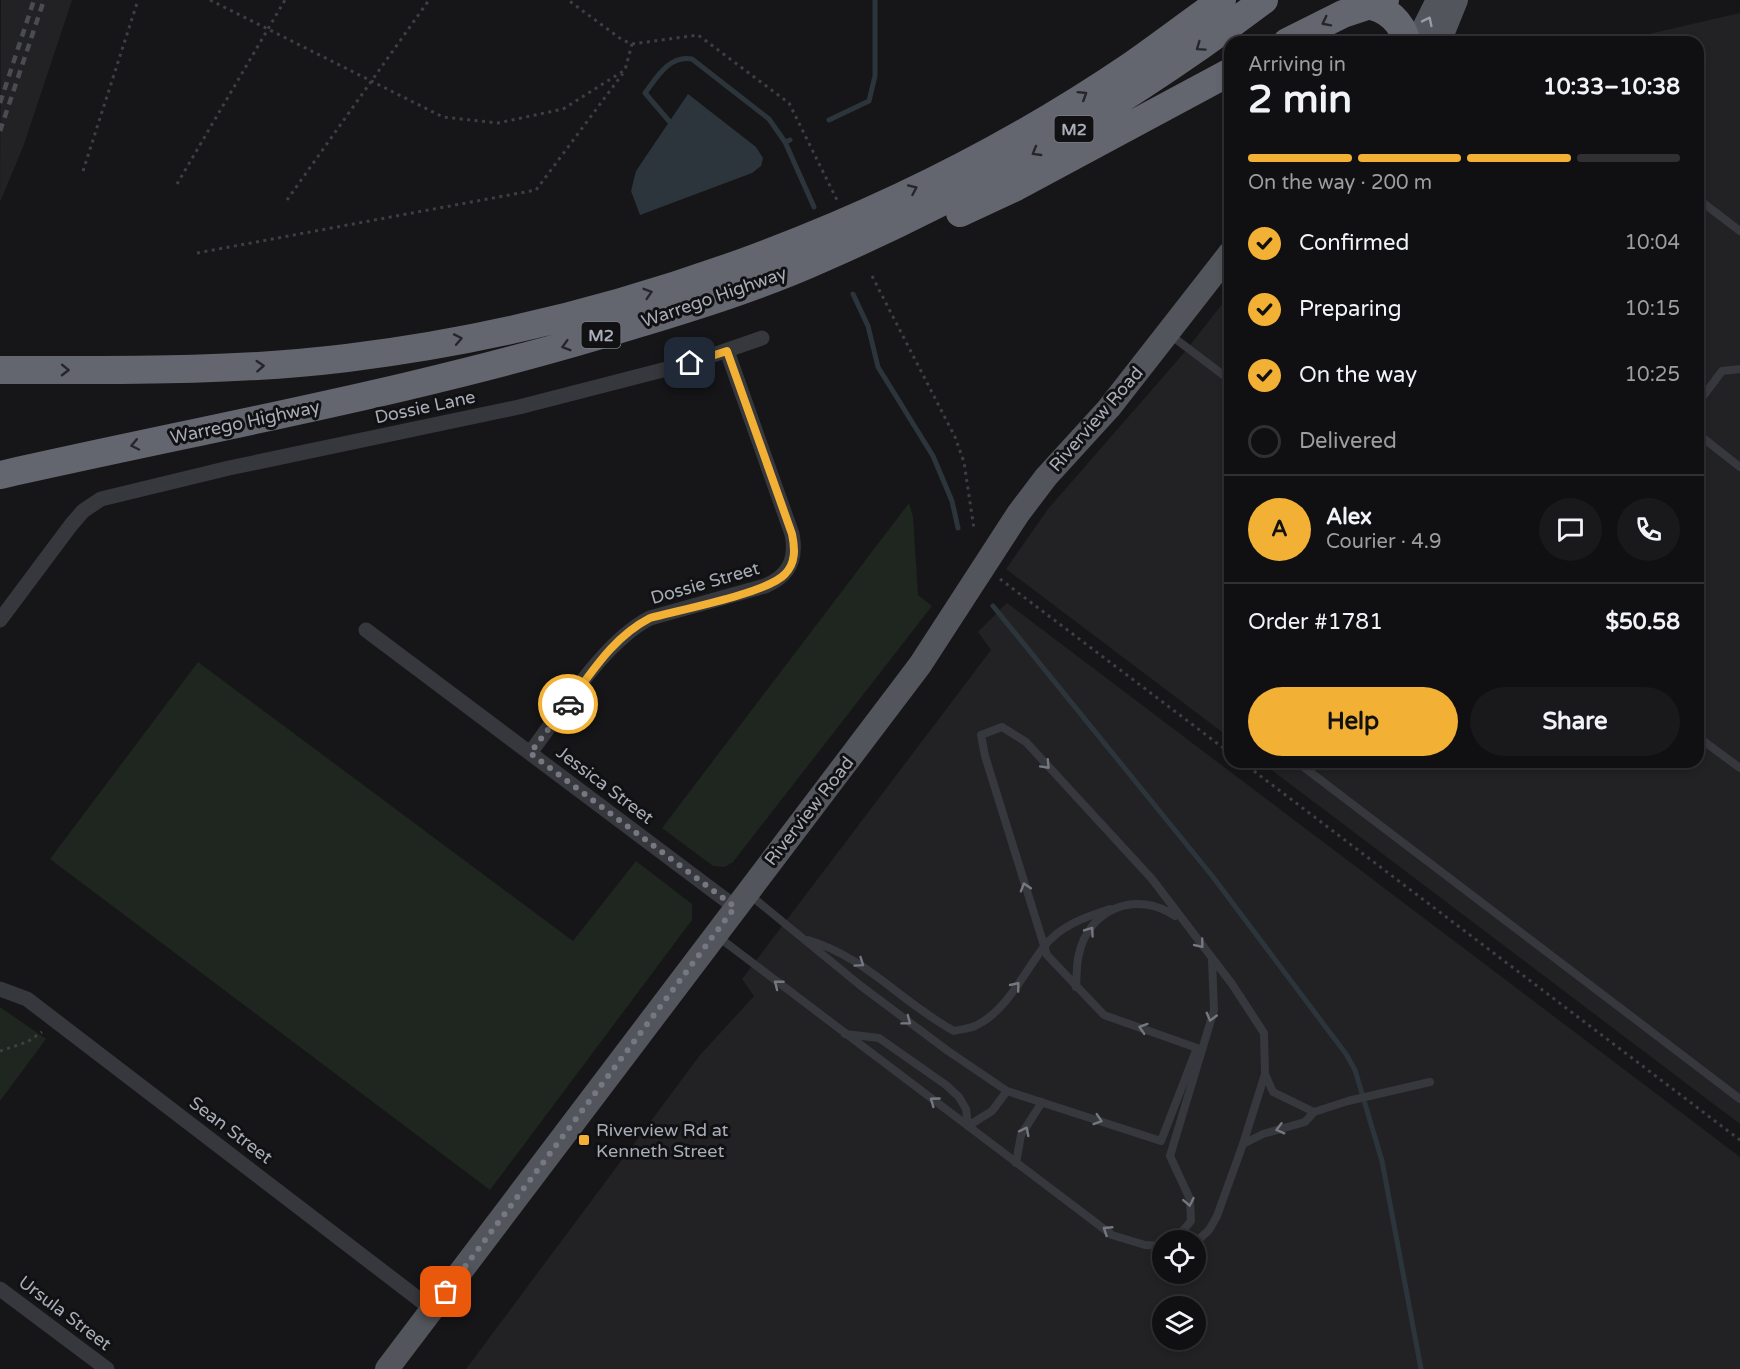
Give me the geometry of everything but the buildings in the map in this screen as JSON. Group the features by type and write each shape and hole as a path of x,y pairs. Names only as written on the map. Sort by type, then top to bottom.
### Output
{"highway":[{"name":"Warrego Highway","path":"3,370 123,371 249,367 347,358 544,323 683,283 784,246 922,185 1077,99 1131,66 1222,0"},
{"name":"Warrego Highway","path":"0,475 486,368 689,308 820,260 975,185 1034,153 1171,68 1264,0"},
{"path":"1301,36 1375,3 1391,15 1405,36"},
{"path":"820,260 849,264 1006,192 1224,75"}],"main road":[{"path":"1420,36 1438,0"},
{"path":"1441,36 1456,0"},
{"name":"Riverview Road","path":"387,1369 937,642 1018,514 1046,477 1109,408 1224,261"}],"street":[{"name":"Dossie Lane","path":"0,620 71,525 93,502 118,493 229,468 519,407 727,351 762,338"},
{"name":"Dossie Street","path":"530,753 611,647 634,626 650,618 776,582 790,567 794,546 792,534 727,351"},
{"name":"Jessica Street","path":"366,630 530,753 741,900"},
{"name":"Sean Street","path":"0,989 27,999 433,1310"},
{"name":"Ursula Street","path":"0,1289 107,1369"}],"lane":[{"path":"1704,204 1740,231"},
{"path":"1168,333 1224,375"},
{"path":"1704,395 1722,372 1740,369"},
{"path":"1704,439 1740,467"},
{"path":"741,900 807,940 861,986 948,1051 1007,1091 1161,1141 1197,1048 1104,1015 1076,987 1043,947 983,746 981,735 1002,727 1034,750 1152,879 1180,920 1232,984 1264,1033 1265,1074 1217,1216 1206,1233"},
{"path":"1704,741 1740,768"},
{"path":"1306,768 1740,1099"},
{"path":"807,940 826,945 858,961 954,1031 976,1026 995,1011 1033,964 1043,947 1061,930 1084,917 1136,902 1164,908 1180,920"},
{"path":"1076,987 1079,955 1084,939 1092,926 1110,909"},
{"path":"715,935 843,1034 1112,1235 1152,1245"},
{"path":"1183,1230 1191,1221 1190,1200 1170,1156 1214,1010 1212,959"},
{"path":"843,1034 879,1038 946,1085 959,1097 966,1109 968,1126"},
{"path":"1265,1074 1273,1092 1314,1112"},
{"path":"1243,1144 1263,1134 1305,1122 1314,1112 1348,1101 1430,1082"},
{"path":"968,1126 992,1112 1007,1091"},
{"path":"1016,1163 1021,1134 1042,1102"}],"path":[{"path":"83,171 138,0"},
{"path":"210,0 443,117 498,123 563,109 625,70"},
{"path":"177,184 285,0"},
{"path":"287,200 429,0"},
{"path":"568,0 621,39 632,44 698,35 781,95 796,112 841,208"},
{"path":"197,253 536,190 625,70 632,44"},
{"path":"872,276 955,437 964,462 974,529"},
{"path":"1000,579 1224,748"},
{"path":"1250,768 1740,1140"},
{"path":"0,1051 27,1042 42,1032"}],"shaded area":[{"path":"1,0 72,0 23,147 0,202"},
{"path":"1740,13 1740,1124 1269,768 1704,768 1704,36 1640,36"},
{"path":"688,94 756,147 763,158 761,166 752,173 640,215 631,191 636,171"},
{"path":"1224,302 1224,733 1006,569 1048,509 1183,354"},
{"path":"909,503 913,517 918,595 932,606 733,862 725,867 713,866 662,828"},
{"path":"1007,603 1740,1157 1740,1369 466,1369 700,1055 754,996 742,979 991,650 978,632"},
{"path":"198,662 573,941 636,861 692,904 692,920 490,1190 50,859"},
{"path":"0,1007 46,1039 0,1101"}],"waterway":[{"path":"829,120 869,101 875,76 875,0"},
{"path":"669,121 645,93 664,68 677,60 692,59 769,119 785,142"},
{"path":"790,140 785,142 814,207"},
{"path":"853,294 868,326 878,367 933,456 952,501 958,528"},
{"path":"993,606 1213,877 1346,1054 1355,1070 1382,1161 1421,1369"}],"railway":[{"path":"0,103 34,0"},
{"path":"0,131 44,0"}],"way so far":[{"path":"446,1292 735,907 530,753 568,704"}],"place":[{"name":"Riverview Rd at Kenneth Street","path":"584,1140"}],"route":[{"path":"568,704 611,647 634,626 650,618 776,582 790,567 794,546 792,534 727,351 690,363"}]}
